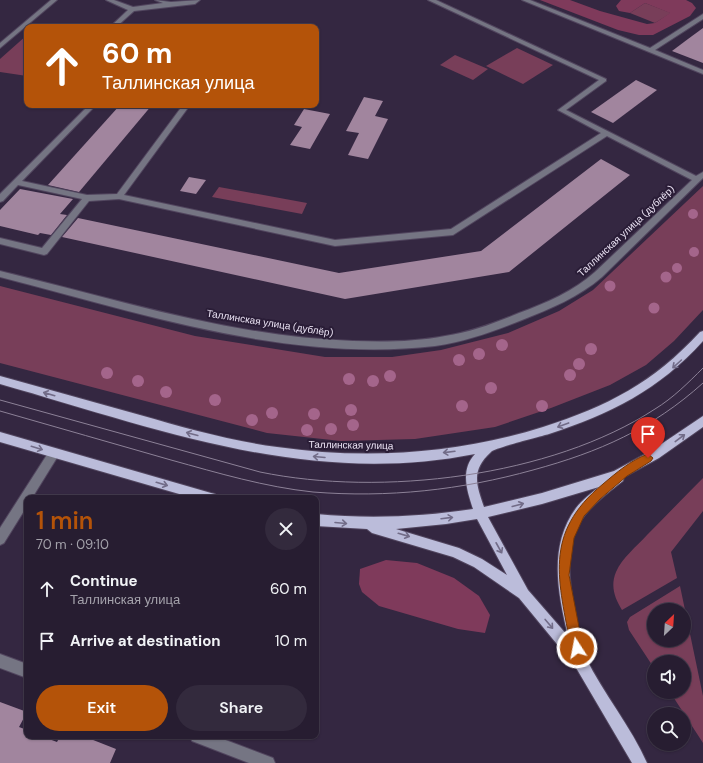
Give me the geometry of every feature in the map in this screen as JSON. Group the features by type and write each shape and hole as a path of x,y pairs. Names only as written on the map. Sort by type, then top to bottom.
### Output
{"main road":[{"name":"Таллинская улица","path":"0,380 227,443 296,455 378,459 414,457 488,447 545,432 581,419 634,394 653,382 675,366 703,335"},
{"path":"580,661 564,575 568,537 581,512 596,496 623,473 673,444 703,421"},
{"path":"0,437 54,454 200,495"},
{"path":"488,447 476,461 472,469 472,485 480,514 524,594 580,661 640,763"},
{"path":"366,525 480,514 517,506 623,473"},
{"path":"319,520 366,525 455,552 478,563 524,594"}],"street":[{"path":"26,24 54,0"},
{"path":"109,0 132,9 195,2 197,0"},
{"path":"158,0 171,4"},
{"path":"431,0 604,80 561,110 700,176"},
{"path":"525,0 703,72"},
{"path":"116,24 132,9"},
{"path":"651,50 703,15"},
{"path":"0,46 24,26"},
{"path":"0,199 90,108"},
{"path":"119,196 185,108"},
{"path":"16,182 87,198 119,196 335,243 453,232 607,133"},
{"name":"Таллинская улица (дублёр)","path":"0,274 208,325 269,337 330,345 383,347 436,342 468,335 504,323 556,303 588,284 700,176"},
{"path":"0,241 44,252 87,198"},
{"path":"28,495 54,454"},
{"path":"0,539 24,501"},
{"path":"0,661 24,670"},
{"path":"205,739 268,763"}],"shaded area":[{"path":"540,0 570,0 600,11 647,24 655,23 670,13 645,3 630,13 619,11 616,6 621,0 686,0 692,3 696,8 690,16 653,35 639,35 618,30"},
{"path":"645,3 671,13 655,23 630,13"},
{"path":"24,38 24,76 0,72 0,59"},
{"path":"517,48 553,65 523,84 486,66"},
{"path":"455,55 488,69 473,80 440,65"},
{"path":"703,186 703,310 674,341 646,365 610,385 551,408 495,427 415,439 341,441 267,433 0,363 0,286 195,336 325,357 392,357 441,350 508,333 559,311 593,290"},
{"path":"219,187 307,203 302,214 212,197"},
{"path":"703,478 703,511 671,552 677,578 622,610 615,597 613,582 616,572 622,562"},
{"path":"386,560 417,563 454,578 479,596 490,615 485,633 458,629 379,606 362,592 359,584 360,569"},
{"path":"680,586 684,603 653,603"},
{"path":"647,606 647,647 691,647 691,639 703,696 703,743 691,724 691,707 680,707 675,699 691,699 691,655 647,655 647,657 629,630 627,622 630,617"}],"building":[{"path":"703,28 703,63 672,51 688,39"},
{"path":"636,80 657,90 613,123 591,112"},
{"path":"364,97 383,101 375,116 388,119 368,159 348,155 359,133 346,131"},
{"path":"117,108 149,108 79,192 48,185"},
{"path":"304,109 330,114 310,149 290,145 302,127 294,125"},
{"path":"601,159 630,175 509,272 345,299 62,237 78,218 339,273 481,251"},
{"path":"189,177 206,180 196,194 180,191"},
{"path":"20,189 73,199 60,214 67,215 51,235 40,233 38,235 0,226 0,210"},
{"path":"0,702 24,711 24,718 19,727 24,729 24,739 49,739 57,742 58,739 91,739 116,749 110,763 0,763"}],"tram line":[{"path":"0,400 260,472 307,479 358,482 411,481 464,475 516,465 566,451 613,432 662,405 686,385 703,368"},
{"path":"0,411 224,475 277,487 341,494 397,493 424,491 479,483 533,470 580,455 602,447 644,426 684,399 703,383"}],"route":[{"path":"577,648 564,575 564,558 568,537 576,518 596,496 623,473 648,458"}]}
